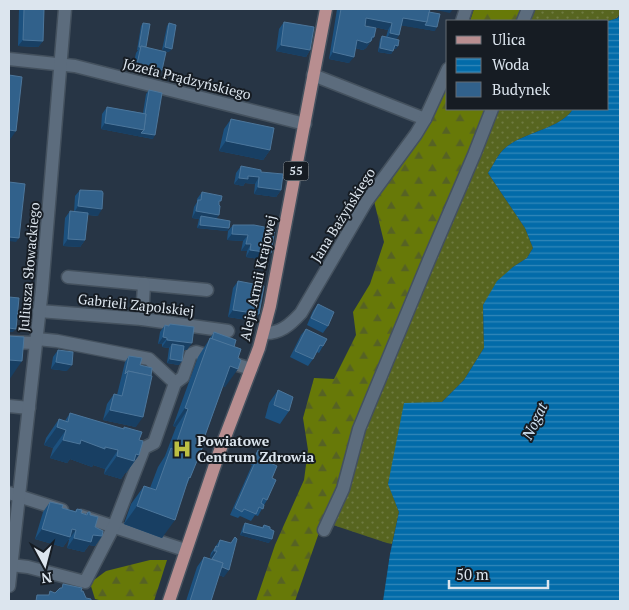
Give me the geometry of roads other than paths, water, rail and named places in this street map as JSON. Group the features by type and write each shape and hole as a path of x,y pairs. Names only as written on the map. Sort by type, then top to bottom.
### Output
{"main road":[{"name":"Aleja Armii Krajowej","path":"169,601 185,550 263,333 270,306 326,9"}],"street":[{"name":"Juliusza Słowackiego","path":"9,586 14,495 29,408 37,341 65,9"},
{"name":"Józefa Prądzyńskiego","path":"9,59 85,68 305,124"},
{"name":"Jana Bażyńskiego","path":"263,333 272,334 278,332 301,313 366,202 416,134 446,73"},
{"path":"313,75 425,119"},
{"path":"324,530 343,489 359,429 492,110"},
{"path":"68,277 207,290"},
{"path":"142,319 144,284"},
{"name":"Gabrieli Zapolskiej","path":"39,311 142,319 228,331"},
{"path":"9,342 57,340 149,358 174,383"},
{"path":"11,566 28,567 85,582 114,526 140,447 154,443 174,383 183,377 191,354 196,352 251,369"},
{"path":"9,406 29,408"},
{"path":"14,495 185,550"}],"water":[{"name":"Nogat","path":"620,14 620,601 383,601 399,512 388,484 404,403 442,402 464,380 484,348 483,305 497,281 527,258 533,248 525,228 488,173 501,152 511,144 559,122 572,110 609,110 609,21 618,18"}],"place":[{"name":"Powiatowe Centrum Zdrowia","path":"182,449"}]}
